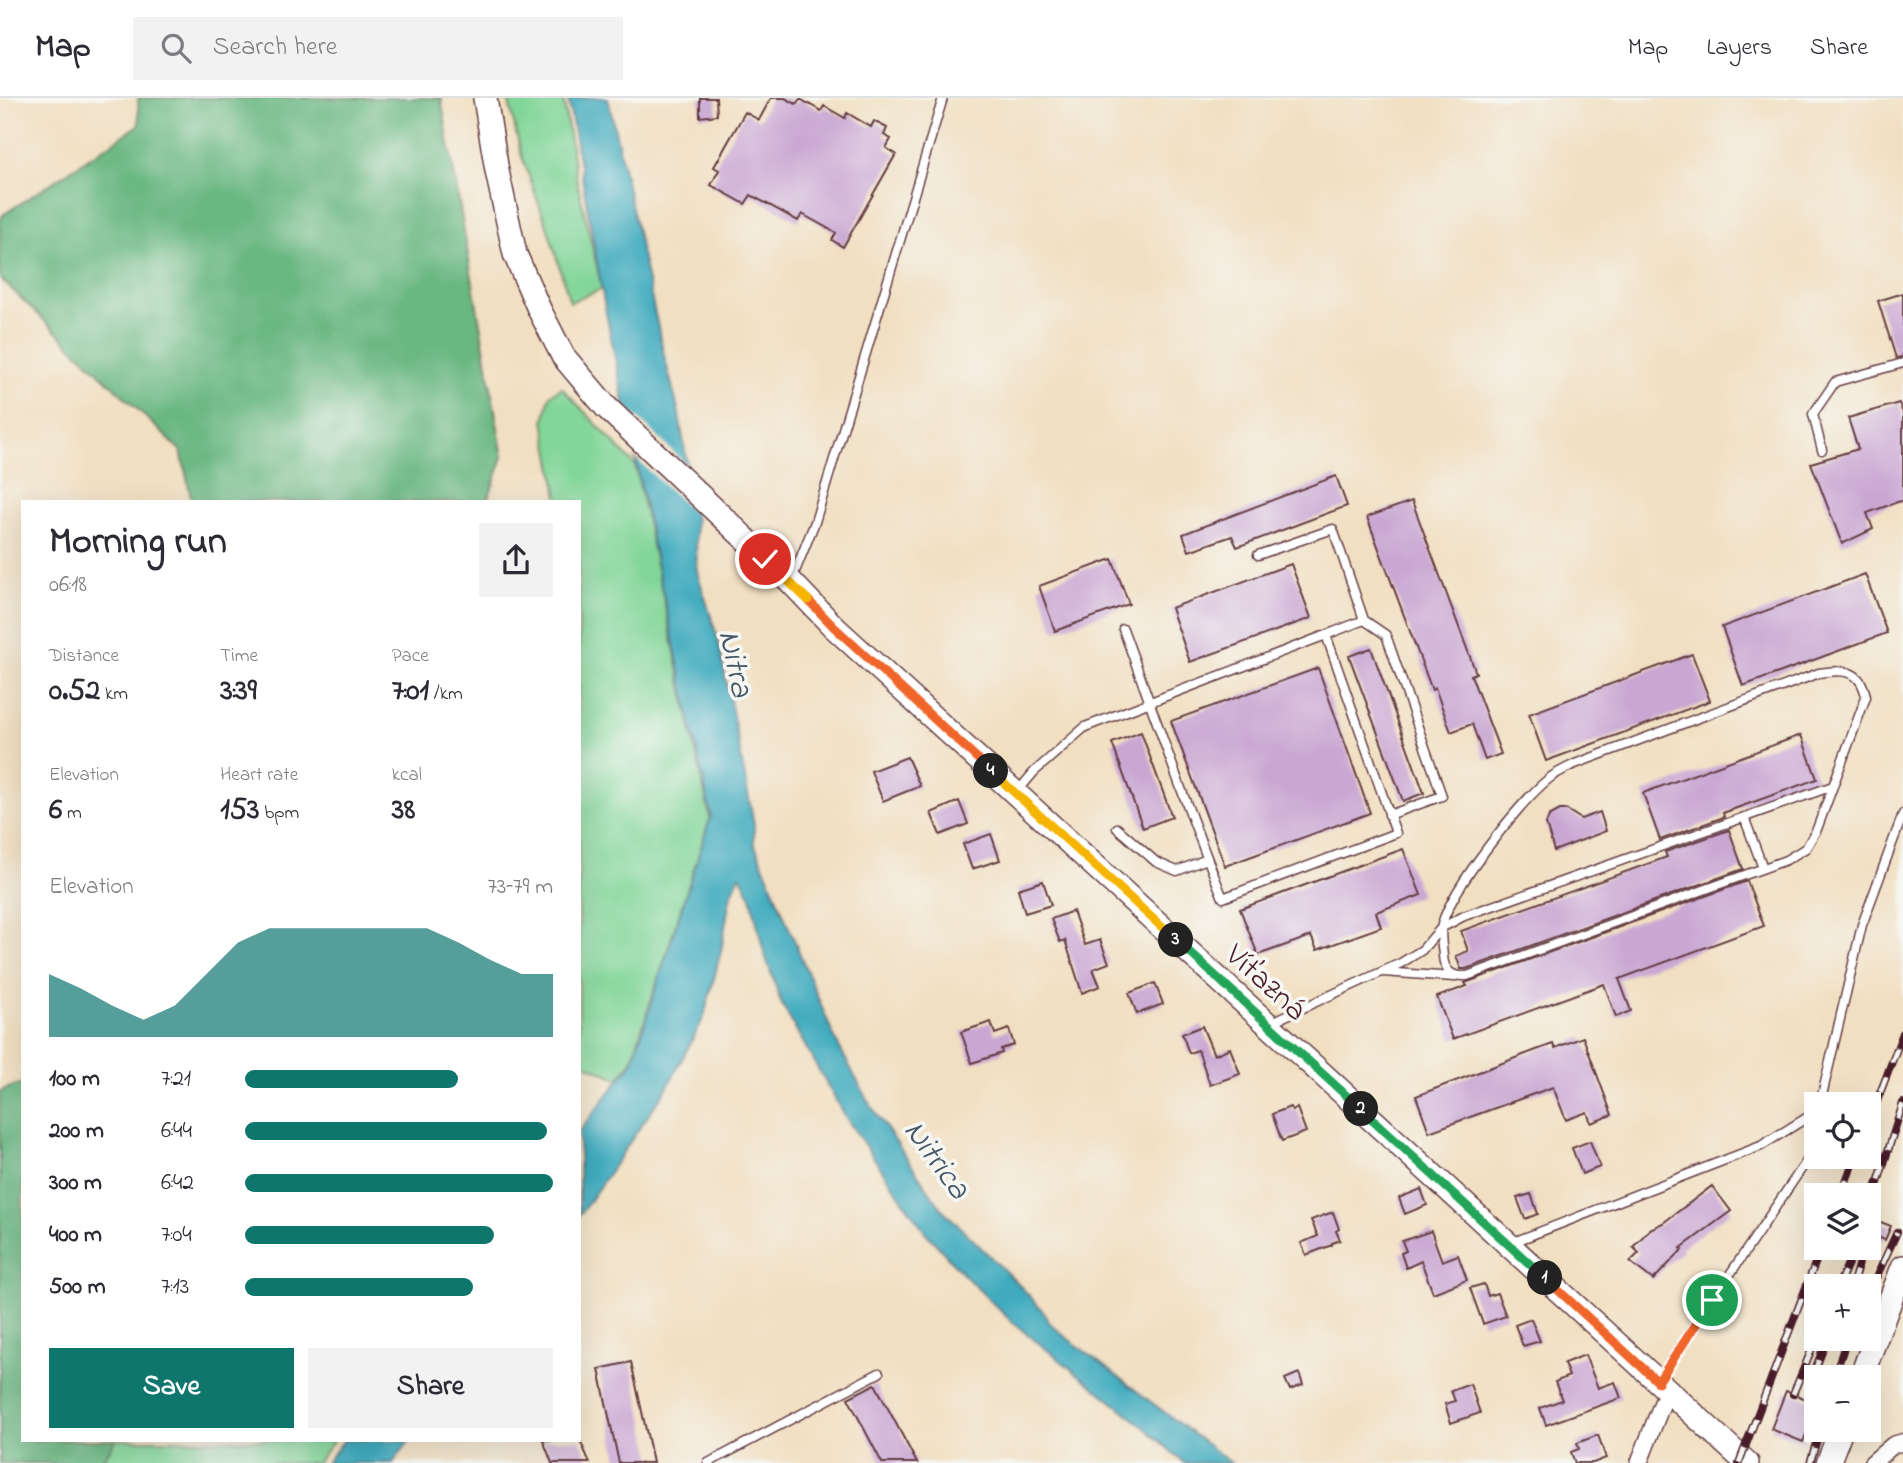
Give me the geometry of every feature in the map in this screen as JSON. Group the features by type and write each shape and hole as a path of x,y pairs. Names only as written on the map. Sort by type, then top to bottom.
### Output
{"main road":[{"name":"Víťazná","path":"485,98 497,172 515,254 539,309 568,363 606,407 791,582 834,627 1747,1463"},
{"path":"1866,1365 1903,1267"},
{"path":"1828,1463 1836,1442"}],"street":[{"path":"1639,1463 1662,1386"},
{"path":"1872,1463 1893,1445 1903,1442"}],"lane":[{"path":"791,582 815,522 943,98"},
{"path":"1822,450 1813,414 1835,382 1903,363"},
{"path":"1258,555 1333,529 1364,620 1386,635 1442,796 1390,815"},
{"path":"1016,793 1034,772 1085,727 1364,620"},
{"path":"1123,629 1223,898 1396,833 1326,635"},
{"path":"1268,1024 1422,950 1441,928 1456,892 1501,831 1552,776 1574,764 1819,673 1839,670 1857,676 1864,687 1866,697 1817,829 1806,848 1786,860 1467,976 1381,972"},
{"path":"1441,928 1464,916 1833,786"},
{"path":"1823,1092 1862,925 1903,814"},
{"path":"1744,817 1763,868"},
{"path":"1117,828 1156,862 1177,871 1207,859"},
{"path":"1441,928 1443,965 1449,973 1457,977"},
{"path":"1508,1244 1761,1146 1804,1119"},
{"path":"1662,1386 1804,1164"},
{"path":"708,1463 879,1373"}],"green space":[{"path":"138,98 441,98 503,457 488,500 192,500 181,451 0,278 0,221 3,215 139,125"},
{"path":"508,98 563,98 576,177 602,289 570,302 522,157"},
{"path":"562,388 635,465 710,819 631,1062 618,1079 581,1062 581,500 559,500 544,421 550,395"},
{"path":"21,1084 21,1442 115,1442 100,1463 0,1463 0,1091"},
{"path":"115,1442 333,1442 317,1463 100,1463"}],"water":[{"path":"568,98 608,98 678,409 695,510 697,572 718,639 754,824 754,843 835,1039 869,1103 941,1208 1023,1289 1062,1334 1231,1463 1184,1463 1144,1427 1011,1321 925,1232 846,1118 782,1005 763,949 751,897 740,875 730,898 721,951 704,1017 667,1088 581,1213 581,1129 632,1063 711,816 605,308"},
{"path":"342,1442 409,1442 393,1463 326,1463"}],"pier":[{"path":"620,401 691,469 698,517 630,453"}],"building":[{"path":"700,98 716,98 717,115 700,117"},
{"path":"771,98 785,98 796,104 800,99 821,111 824,106 845,118 847,113 871,127 874,121 887,128 884,135 891,139 886,148 896,154 843,247 832,240 836,233 802,214 798,221 751,195 745,204 711,185 719,170 714,167 745,112 759,120"},
{"path":"1903,293 1903,357 1896,358 1878,301"},
{"path":"1899,403 1903,413 1903,500 1867,513 1873,529 1842,544 1811,463 1858,449 1848,418"},
{"path":"1336,476 1347,506 1237,547 1232,536 1189,551 1183,534"},
{"path":"1412,501 1476,673 1471,675 1501,754 1485,760 1472,724 1451,732 1435,688 1432,690 1367,517"},
{"path":"1112,559 1129,604 1055,631 1039,586"},
{"path":"1291,564 1311,618 1190,662 1171,608"},
{"path":"1865,574 1887,633 1743,686 1722,627"},
{"path":"1371,648 1424,793 1403,801 1349,656"},
{"path":"1692,654 1710,701 1546,761 1529,714"},
{"path":"1318,668 1370,813 1225,866 1171,721"},
{"path":"1141,732 1172,817 1143,828 1112,743"},
{"path":"1801,735 1817,779 1723,813 1724,817 1660,840 1643,793"},
{"path":"907,757 920,786 883,801 871,771"},
{"path":"959,801 968,824 940,835 931,813"},
{"path":"1560,810 1567,810 1581,819 1600,812 1606,831 1554,851 1546,824 1549,816"},
{"path":"1729,830 1743,869 1461,969 1456,956 1468,951 1461,931 1667,857 1665,852"},
{"path":"991,834 1000,860 972,869 963,844"},
{"path":"1403,849 1421,895 1376,912 1381,927 1317,950 1311,936 1258,955 1240,909"},
{"path":"1043,881 1051,905 1025,913 1018,889"},
{"path":"1747,881 1764,926 1619,979 1631,1011 1616,1017 1604,984 1453,1039 1437,997 1467,986 1465,983"},
{"path":"1073,911 1085,945 1100,940 1109,963 1093,969 1100,986 1082,993 1065,940 1060,942 1051,919"},
{"path":"1155,983 1163,1004 1137,1014 1129,993"},
{"path":"991,1022 995,1034 1009,1029 1014,1045 1001,1049 1002,1053 972,1063 961,1032"},
{"path":"1202,1026 1214,1055 1230,1048 1240,1074 1210,1085 1198,1050 1189,1053 1182,1034"},
{"path":"1583,1037 1612,1115 1591,1123 1587,1112 1566,1120 1553,1087 1429,1132 1416,1096 1553,1044 1555,1048"},
{"path":"1290,1107 1292,1110 1297,1108 1306,1132 1282,1141 1272,1114"},
{"path":"1590,1141 1600,1167 1582,1174 1572,1148"},
{"path":"1712,1186 1731,1211 1681,1248 1683,1249 1653,1280 1630,1262 1639,1253 1633,1247 1650,1229 1663,1223"},
{"path":"1421,1189 1427,1205 1405,1214 1399,1198"},
{"path":"1531,1194 1538,1214 1525,1219 1517,1198"},
{"path":"1333,1212 1340,1240 1306,1255 1301,1243 1318,1236 1311,1220"},
{"path":"1881,1222 1891,1226 1885,1240 1881,1238"},
{"path":"1431,1231 1442,1261 1458,1255 1467,1280 1433,1293 1421,1261 1406,1268 1401,1253 1406,1251 1402,1241"},
{"path":"1484,1284 1488,1296 1497,1293 1506,1316 1483,1324 1470,1288"},
{"path":"1531,1319 1540,1341 1523,1346 1515,1325"},
{"path":"1585,1355 1598,1388 1615,1382 1621,1398 1546,1425 1540,1408 1562,1400 1555,1382 1569,1376 1564,1363"},
{"path":"631,1362 653,1463 619,1463 599,1369"},
{"path":"1299,1373 1303,1385 1290,1390 1285,1379"},
{"path":"875,1384 917,1463 882,1463 848,1398"},
{"path":"1470,1384 1480,1413 1451,1423 1445,1404 1455,1401 1451,1391"},
{"path":"1786,1391 1804,1398 1803,1442 1771,1429"},
{"path":"1598,1435 1606,1458 1593,1463 1575,1463 1571,1452 1579,1449 1577,1443"},
{"path":"544,1442 581,1442 590,1463 552,1463"}],"railway":[{"path":"1880,1092 1903,1033"},
{"path":"1878,1183 1903,1103"},
{"path":"1845,1183 1851,1169"},
{"path":"1878,1274 1897,1232"},
{"path":"1739,1463 1816,1260"},
{"path":"1843,1274 1850,1260"},
{"path":"1855,1274 1860,1260"},
{"path":"1793,1394 1811,1351"},
{"path":"1817,1365 1822,1351"},
{"path":"1838,1365 1843,1351"},
{"path":"1810,1463 1816,1442"}],"route":[{"path":"765,559 834,627 1658,1382 1712,1300"}],"water label":[{"name":"Nitra","path":"738,663"},
{"name":"Nitrica","path":"939,1158"}]}
